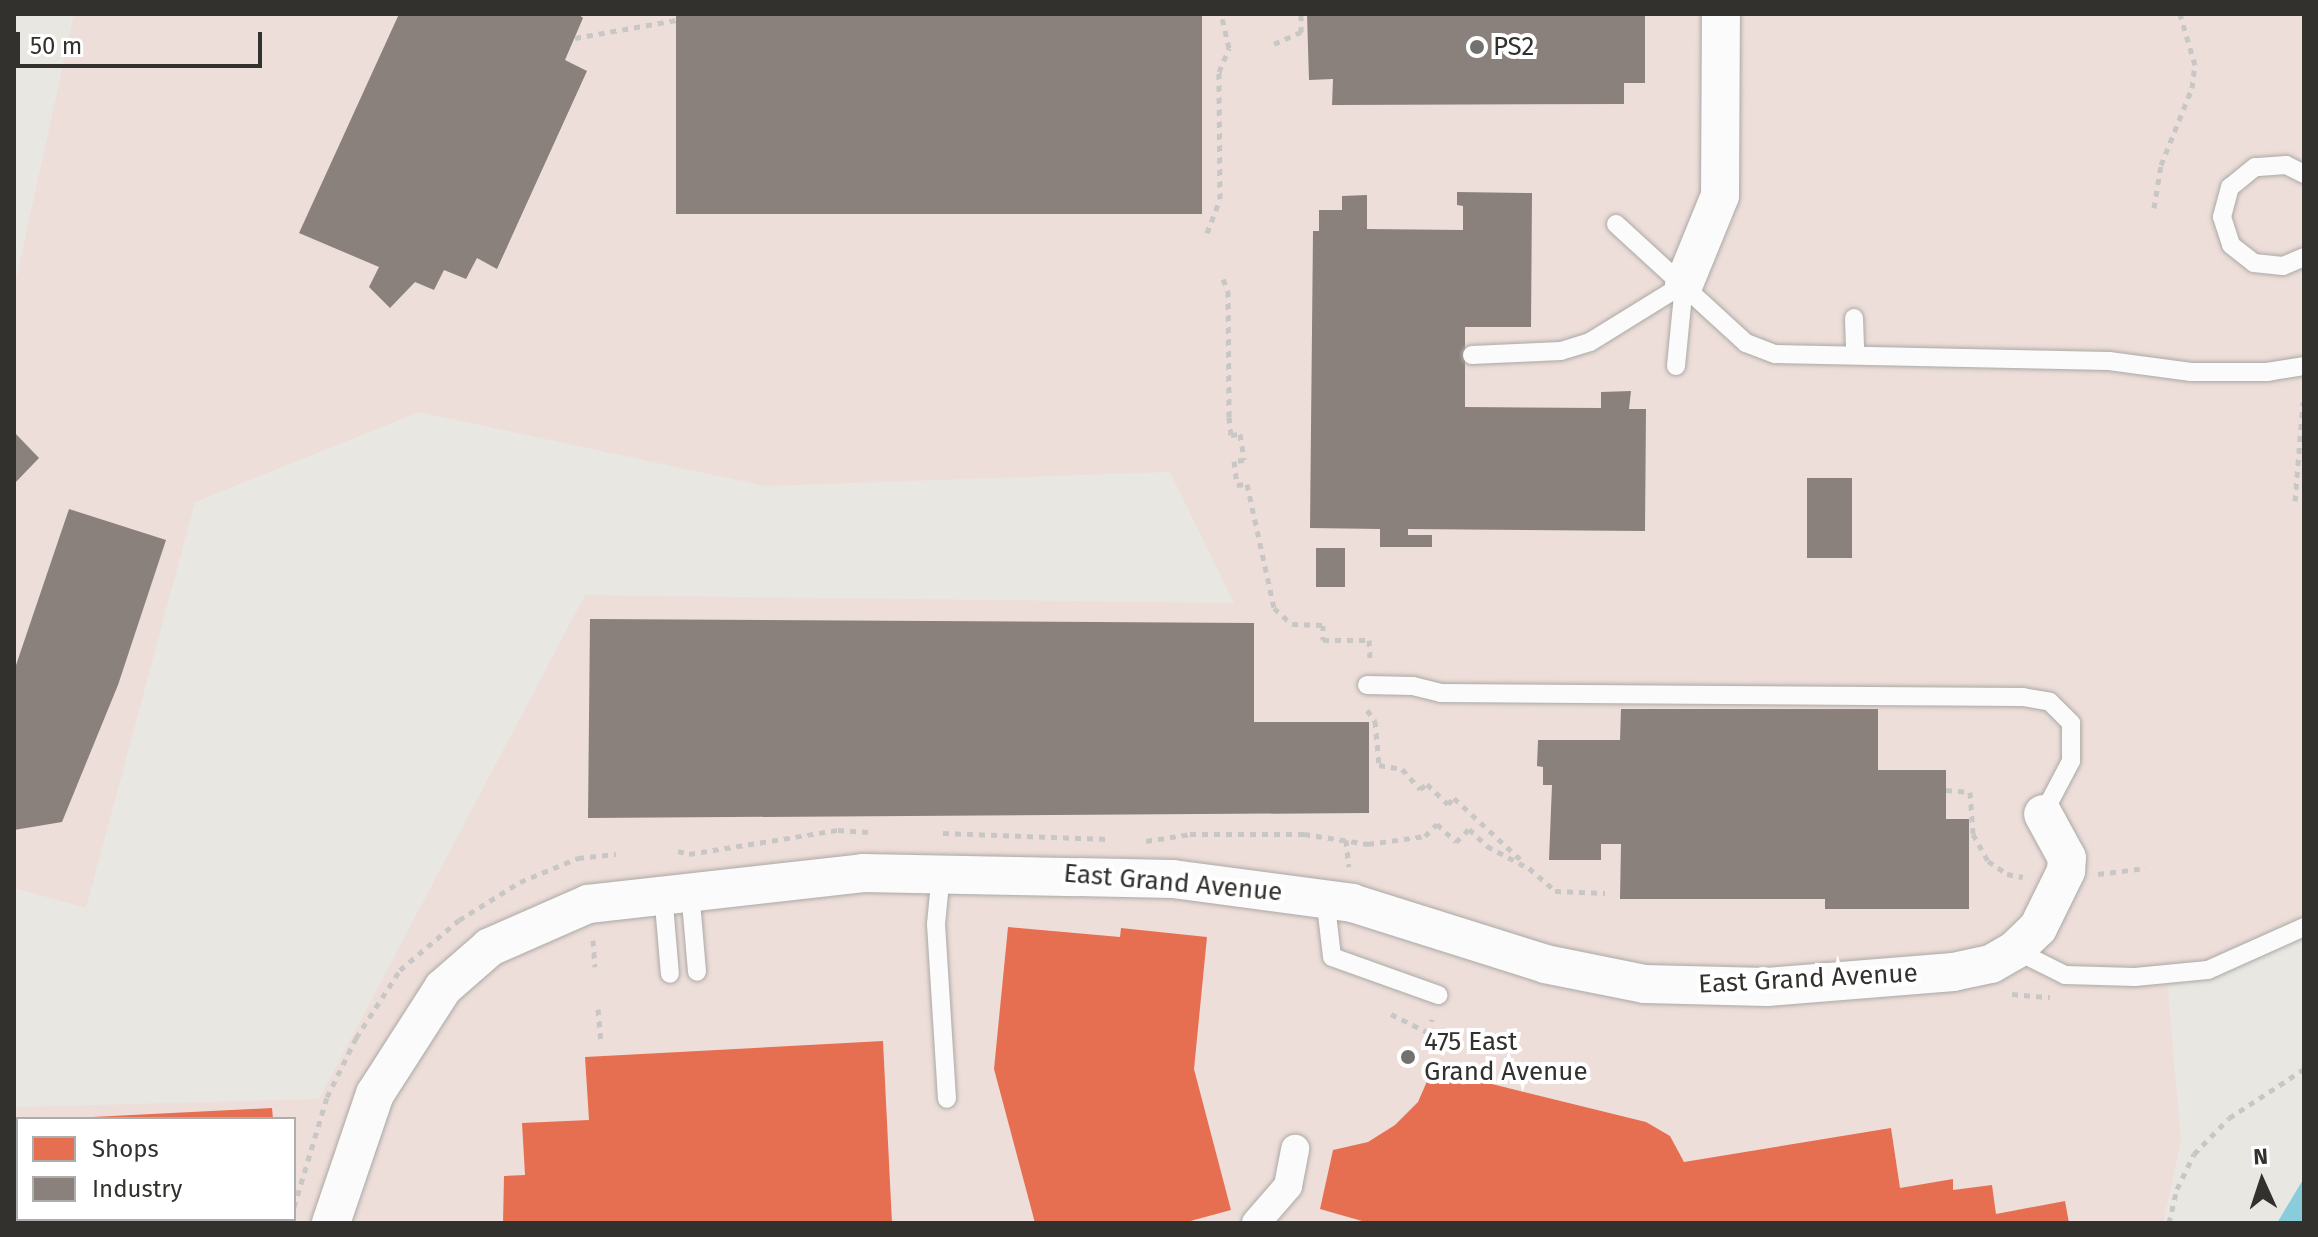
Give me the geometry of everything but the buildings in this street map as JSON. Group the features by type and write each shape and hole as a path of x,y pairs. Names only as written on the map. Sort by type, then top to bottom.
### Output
{"street":[{"path":"1684,284 1720,196 1721,14"},
{"name":"East Grand Avenue","path":"331,1223 375,1094 443,988 490,947 537,923 588,904 677,891 832,875 941,873 1173,879 1337,888 1378,909 1545,964 1644,984 1767,987 1953,972 1991,964 2015,950 2038,928 2066,871 2067,858 2043,814"},
{"path":"1256,1223 1288,1186 1295,1149"}],"lane":[{"path":"2304,174 2286,165 2255,167 2230,187 2222,217 2231,245 2254,263 2283,266 2304,257"},
{"path":"1616,224 1746,343 1775,354 2109,361 2191,372 2267,372 2304,366"},
{"path":"1472,355 1561,351 1590,342 1684,284"},
{"path":"1676,366 1684,284"},
{"path":"1854,318 1855,355"},
{"path":"1366,693 1413,686 1441,693 2023,697 2050,702 2071,723 2071,761 2043,814"},
{"path":"941,873 936,924 947,1099"},
{"path":"1337,888 1332,957 1438,995"},
{"path":"677,891 697,972"},
{"path":"670,974 677,891"},
{"path":"2015,950 2065,975 2135,977 2208,970 2304,927"}],"path":[{"path":"1207,233 1220,199 1219,72 1229,48 1221,14"},
{"path":"1274,44 1301,32 1301,14"},
{"path":"2154,208 2161,165 2192,88 2195,65 2180,14"},
{"path":"575,38 676,20"},
{"path":"1223,279 1228,291 1231,435 1240,434 1244,460 1234,461 1237,485 1247,484 1274,608 1292,624 1323,625 1323,640 1369,640 1370,658"},
{"path":"2295,501 2303,402"},
{"path":"1366,693 1367,714 1375,721 1379,765 1402,769 1420,789 1427,784 1448,804 1454,798 1555,891 1605,893"},
{"path":"1946,790 1970,792 1973,834 1988,861 2007,874 2036,879"},
{"path":"1140,841 1206,834 1346,840 1368,844 1425,836 1437,824 1456,842 1469,829 1487,846 1530,869"},
{"path":"678,851 689,854 838,830 868,832"},
{"path":"943,833 1114,840"},
{"path":"1337,888 1346,840"},
{"path":"593,928 595,967"},
{"path":"598,1009 601,1041"},
{"path":"1391,1014 1429,1033 1432,1018"},
{"path":"2169,1223 2177,1189 2194,1154 2229,1118 2304,1069"}],"shaded area":[{"path":"74,14 2304,14 2304,922 2167,980 2181,1141 2163,1223 14,1223 14,1107 319,1099 585,595 1234,603 1170,472 765,486 419,412 195,502 86,908 14,888 14,289"}],"water":[{"path":"2304,1178 2304,1223 2277,1223"}],"place":[{"name":"PS2","path":"1477,47"},
{"name":"475 East Grand Avenue","path":"1408,1057"}]}
